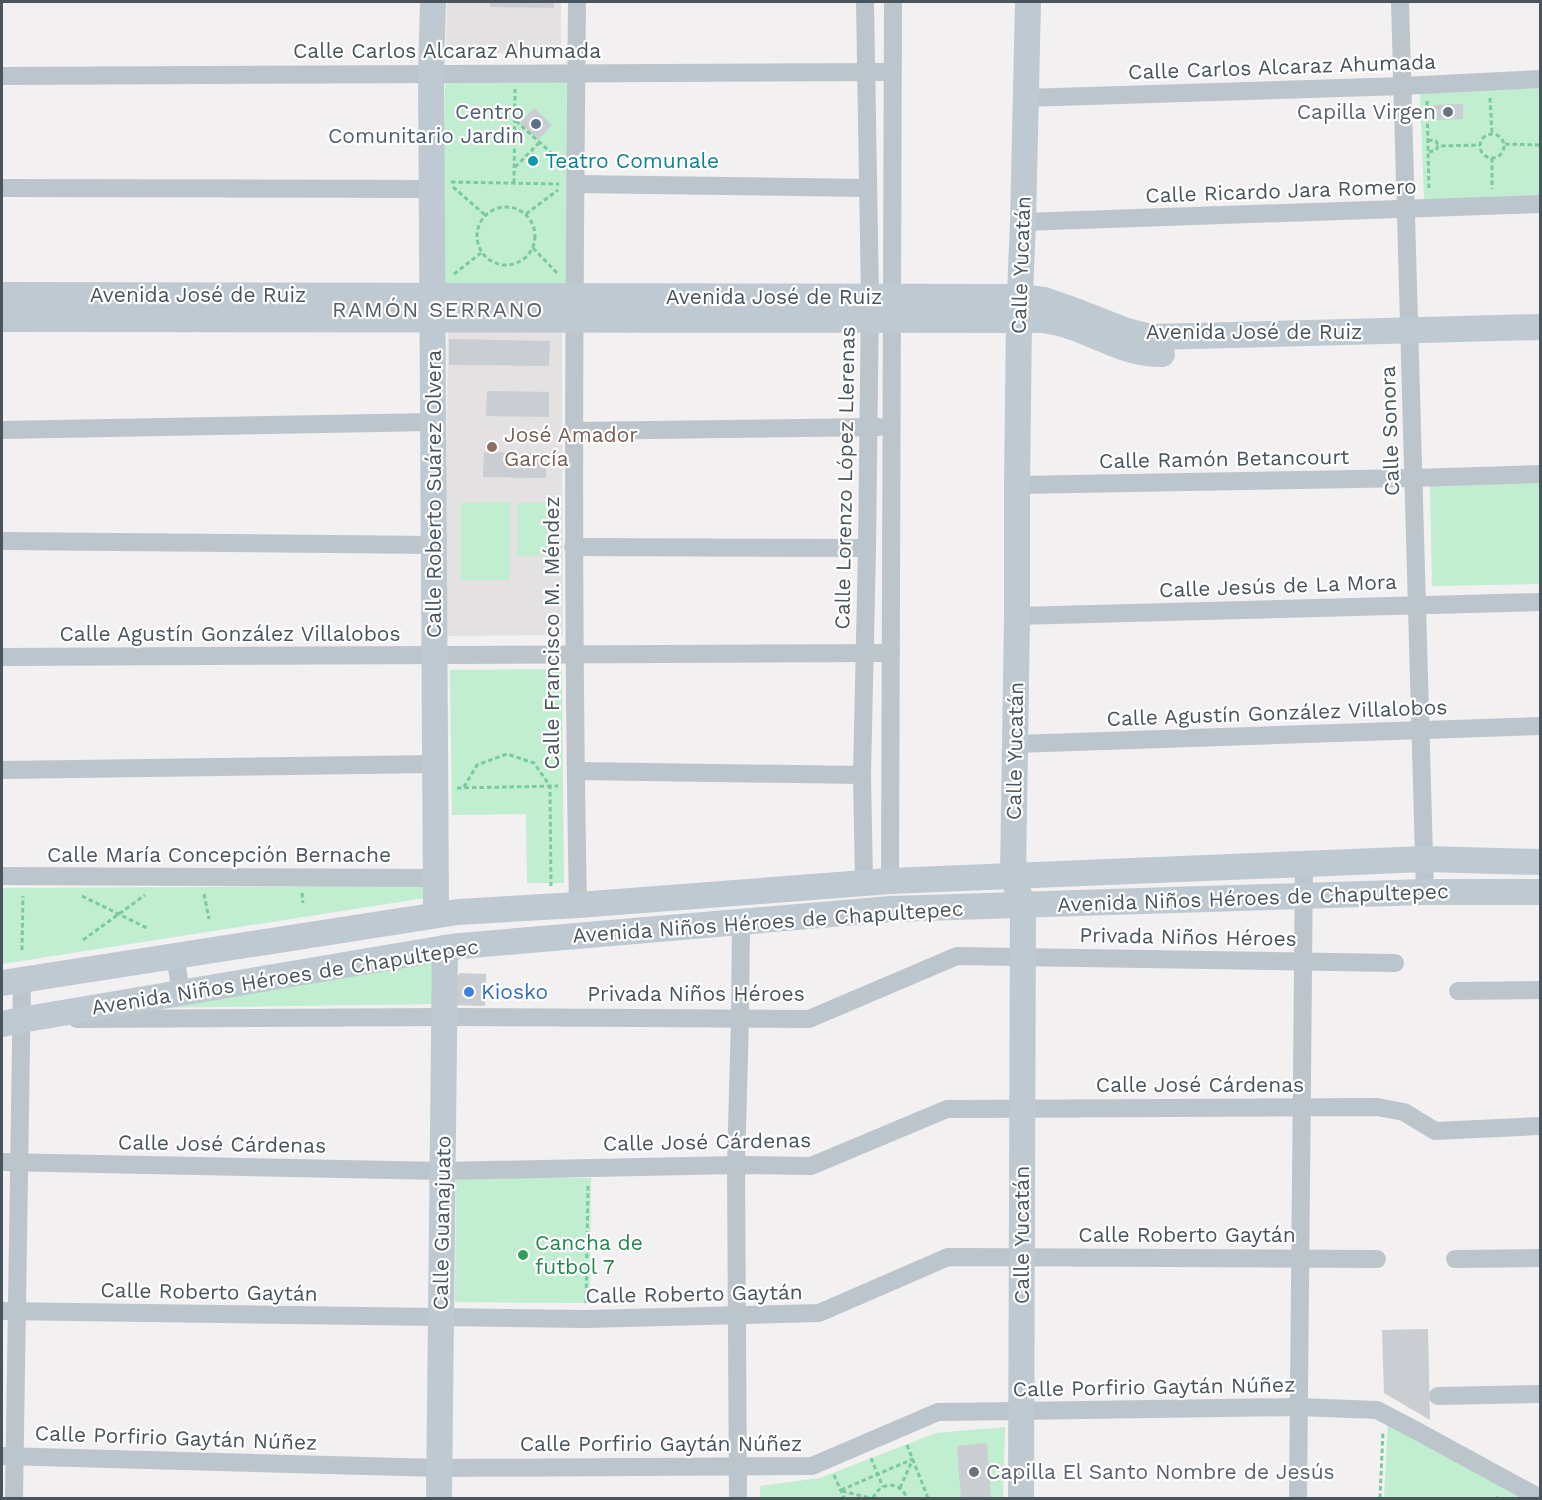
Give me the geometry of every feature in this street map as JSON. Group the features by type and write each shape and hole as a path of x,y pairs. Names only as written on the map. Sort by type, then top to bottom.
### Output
{"street":[{"name":"Calle Roberto Suárez Olvera","path":"433,2 431,74 436,914"},
{"name":"Calle Francisco M. Méndez","path":"577,2 573,547 578,904"},
{"name":"Calle Lorenzo López Llerenas","path":"865,2 867,188 893,427 890,881"},
{"name":"Calle Lorenzo López Llerenas","path":"864,882 862,774 868,428 881,308 893,2"},
{"name":"Calle Yucatán","path":"1021,1498 1023,905 1013,877 1020,308 1028,2"},
{"name":"Calle Sonora","path":"1400,2 1425,892"},
{"name":"Calle Carlos Alcaraz Ahumada","path":"2,76 892,72"},
{"name":"Calle Carlos Alcaraz Ahumada","path":"1025,98 1403,86 1540,79"},
{"path":"575,184 867,188"},
{"path":"2,188 432,189"},
{"name":"Calle Ricardo Jara Romero","path":"1023,222 1540,204"},
{"name":"Avenida José de Ruiz","path":"2,295 433,307 574,308 1020,308 1044,300 1126,331 1151,337 1410,339 1540,345"},
{"name":"Avenida José de Ruiz","path":"2,319 433,307"},
{"name":"Avenida José de Ruiz","path":"1410,339 1540,327"},
{"path":"2,430 433,422"},
{"path":"574,431 893,427"},
{"name":"Calle Ramón Betancourt","path":"1017,485 1540,474"},
{"path":"2,541 434,545"},
{"path":"573,547 867,548"},
{"name":"Calle Jesús de La Mora","path":"1017,616 1540,602"},
{"name":"Calle Agustín González Villalobos","path":"2,657 891,653"},
{"name":"Calle Agustín González Villalobos","path":"1015,744 1540,726"},
{"path":"2,770 435,764"},
{"path":"576,771 862,774"},
{"name":"Avenida Niños Héroes de Chapultepec","path":"12,982 458,912 864,882 1425,860 1540,862"},
{"path":"1298,1498 1304,864"},
{"name":"Calle María Concepción Bernache","path":"2,876 436,878"},
{"name":"Avenida Niños Héroes de Chapultepec","path":"11,1022 445,948 891,909 1425,892 1540,892"},
{"path":"738,1498 736,1165 741,922"},
{"name":"Calle Guanajuato","path":"439,1498 445,948"},
{"path":"175,956 181,992"},
{"name":"Privada Niños Héroes","path":"11,1022 444,1017 808,1019 957,956 1395,963"},
{"path":"12,982 8,1456 14,1498"},
{"path":"1458,991 1540,990"},
{"name":"Calle José Cárdenas","path":"10,1162 442,1171 736,1165 811,1166 947,1108 1377,1107 1404,1112 1435,1131 1540,1126"},
{"name":"Calle Roberto Gaytán","path":"9,1311 586,1319 819,1313 948,1257 1377,1259"},
{"path":"1455,1259 1540,1258"},
{"path":"1438,1396 1540,1394"},
{"name":"Calle Porfirio Gaytán Núñez","path":"8,1456 439,1468 812,1466 938,1412 1299,1407 1377,1410 1540,1498"}],"path":[{"path":"514,183 515,85"},
{"path":"1490,90 1492,134"},
{"path":"1427,93 1430,195"},
{"path":"515,120 566,166"},
{"path":"1492,134 1502,138 1505,144 1500,156 1492,158 1481,152 1480,145 1484,136 1492,134"},
{"path":"1428,140 1436,141 1438,146"},
{"path":"514,168 539,142"},
{"path":"1505,144 1540,144"},
{"path":"1438,146 1480,145"},
{"path":"1429,152 1436,150 1438,146"},
{"path":"1492,158 1492,194"},
{"path":"485,215 447,182 565,184 526,214"},
{"path":"501,207 510,207 526,214 535,230 533,248 528,255 513,265 504,266 495,264 481,253 477,229 485,215 501,207"},
{"path":"464,788 477,765 507,754 534,763 549,786 551,894"},
{"path":"455,788 559,786"},
{"path":"302,893 303,903"},
{"path":"204,894 209,919"},
{"path":"83,940 145,895"},
{"path":"22,950 23,896"},
{"path":"82,896 149,929"},
{"path":"586,1319 588,1168"},
{"path":"1380,1498 1384,1414"},
{"path":"900,1428 928,1498"},
{"path":"865,1443 883,1487"},
{"path":"828,1459 844,1498"},
{"path":"840,1490 913,1460"},
{"path":"900,1488 913,1460"},
{"path":"840,1490 872,1498 883,1487 894,1486 904,1491 908,1498"}],"shaded area":[{"path":"447,2 561,2 561,53 446,53"},
{"path":"448,328 562,328 563,635 444,636"}],"green space":[{"path":"445,78 570,79 568,286 442,285"},
{"path":"1540,85 1540,195 1424,200 1420,90"},
{"path":"1540,481 1540,584 1432,586 1430,484"},
{"path":"510,502 510,580 461,580 461,503"},
{"path":"517,503 547,503 547,556 517,556"},
{"path":"562,669 564,883 527,883 526,814 452,815 450,670"},
{"path":"425,886 425,898 2,964 2,888"},
{"path":"440,958 440,1004 141,1008"},
{"name":"Cancha de futbol 7","path":"456,1178 591,1178 590,1303 455,1302"},
{"path":"1388,1421 1529,1498 1384,1498"},
{"path":"1005,1427 1003,1498 760,1498 760,1486 820,1478 936,1433"}],"building":[{"path":"490,2 554,2 554,8 490,7"},
{"name":"Capilla Virgen","path":"1463,104 1463,119 1434,120 1433,105"},
{"name":"Centro Comunitario Jardin","path":"534,108 552,125 538,140 520,123"},
{"name":"Teatro Comunale","path":"533,153 541,159 533,169 525,162"},
{"path":"449,339 550,341 549,366 449,365"},
{"path":"487,391 549,392 549,417 486,416"},
{"path":"484,452 546,453 546,478 483,477"},
{"name":"Kiosko","path":"460,973 486,974 485,1006 452,1005 454,979"},
{"path":"1428,1329 1430,1420 1384,1393 1382,1330"},
{"name":"Capilla El Santo Nombre de Jesús","path":"987,1443 991,1498 961,1498 957,1446"}],"place":[{"name":"Capilla Virgen","path":"1448,112"},
{"name":"Centro Comunitario Jardin","path":"536,124"},
{"name":"Teatro Comunale","path":"533,161"},
{"name":"José Amador García","path":"492,447"},
{"name":"Kiosko","path":"469,992"},
{"name":"Cancha de futbol 7","path":"523,1255"},
{"name":"Capilla El Santo Nombre de Jesús","path":"974,1472"}],"district":[{"name":"RAMÓN SERRANO","path":"438,309"}]}
